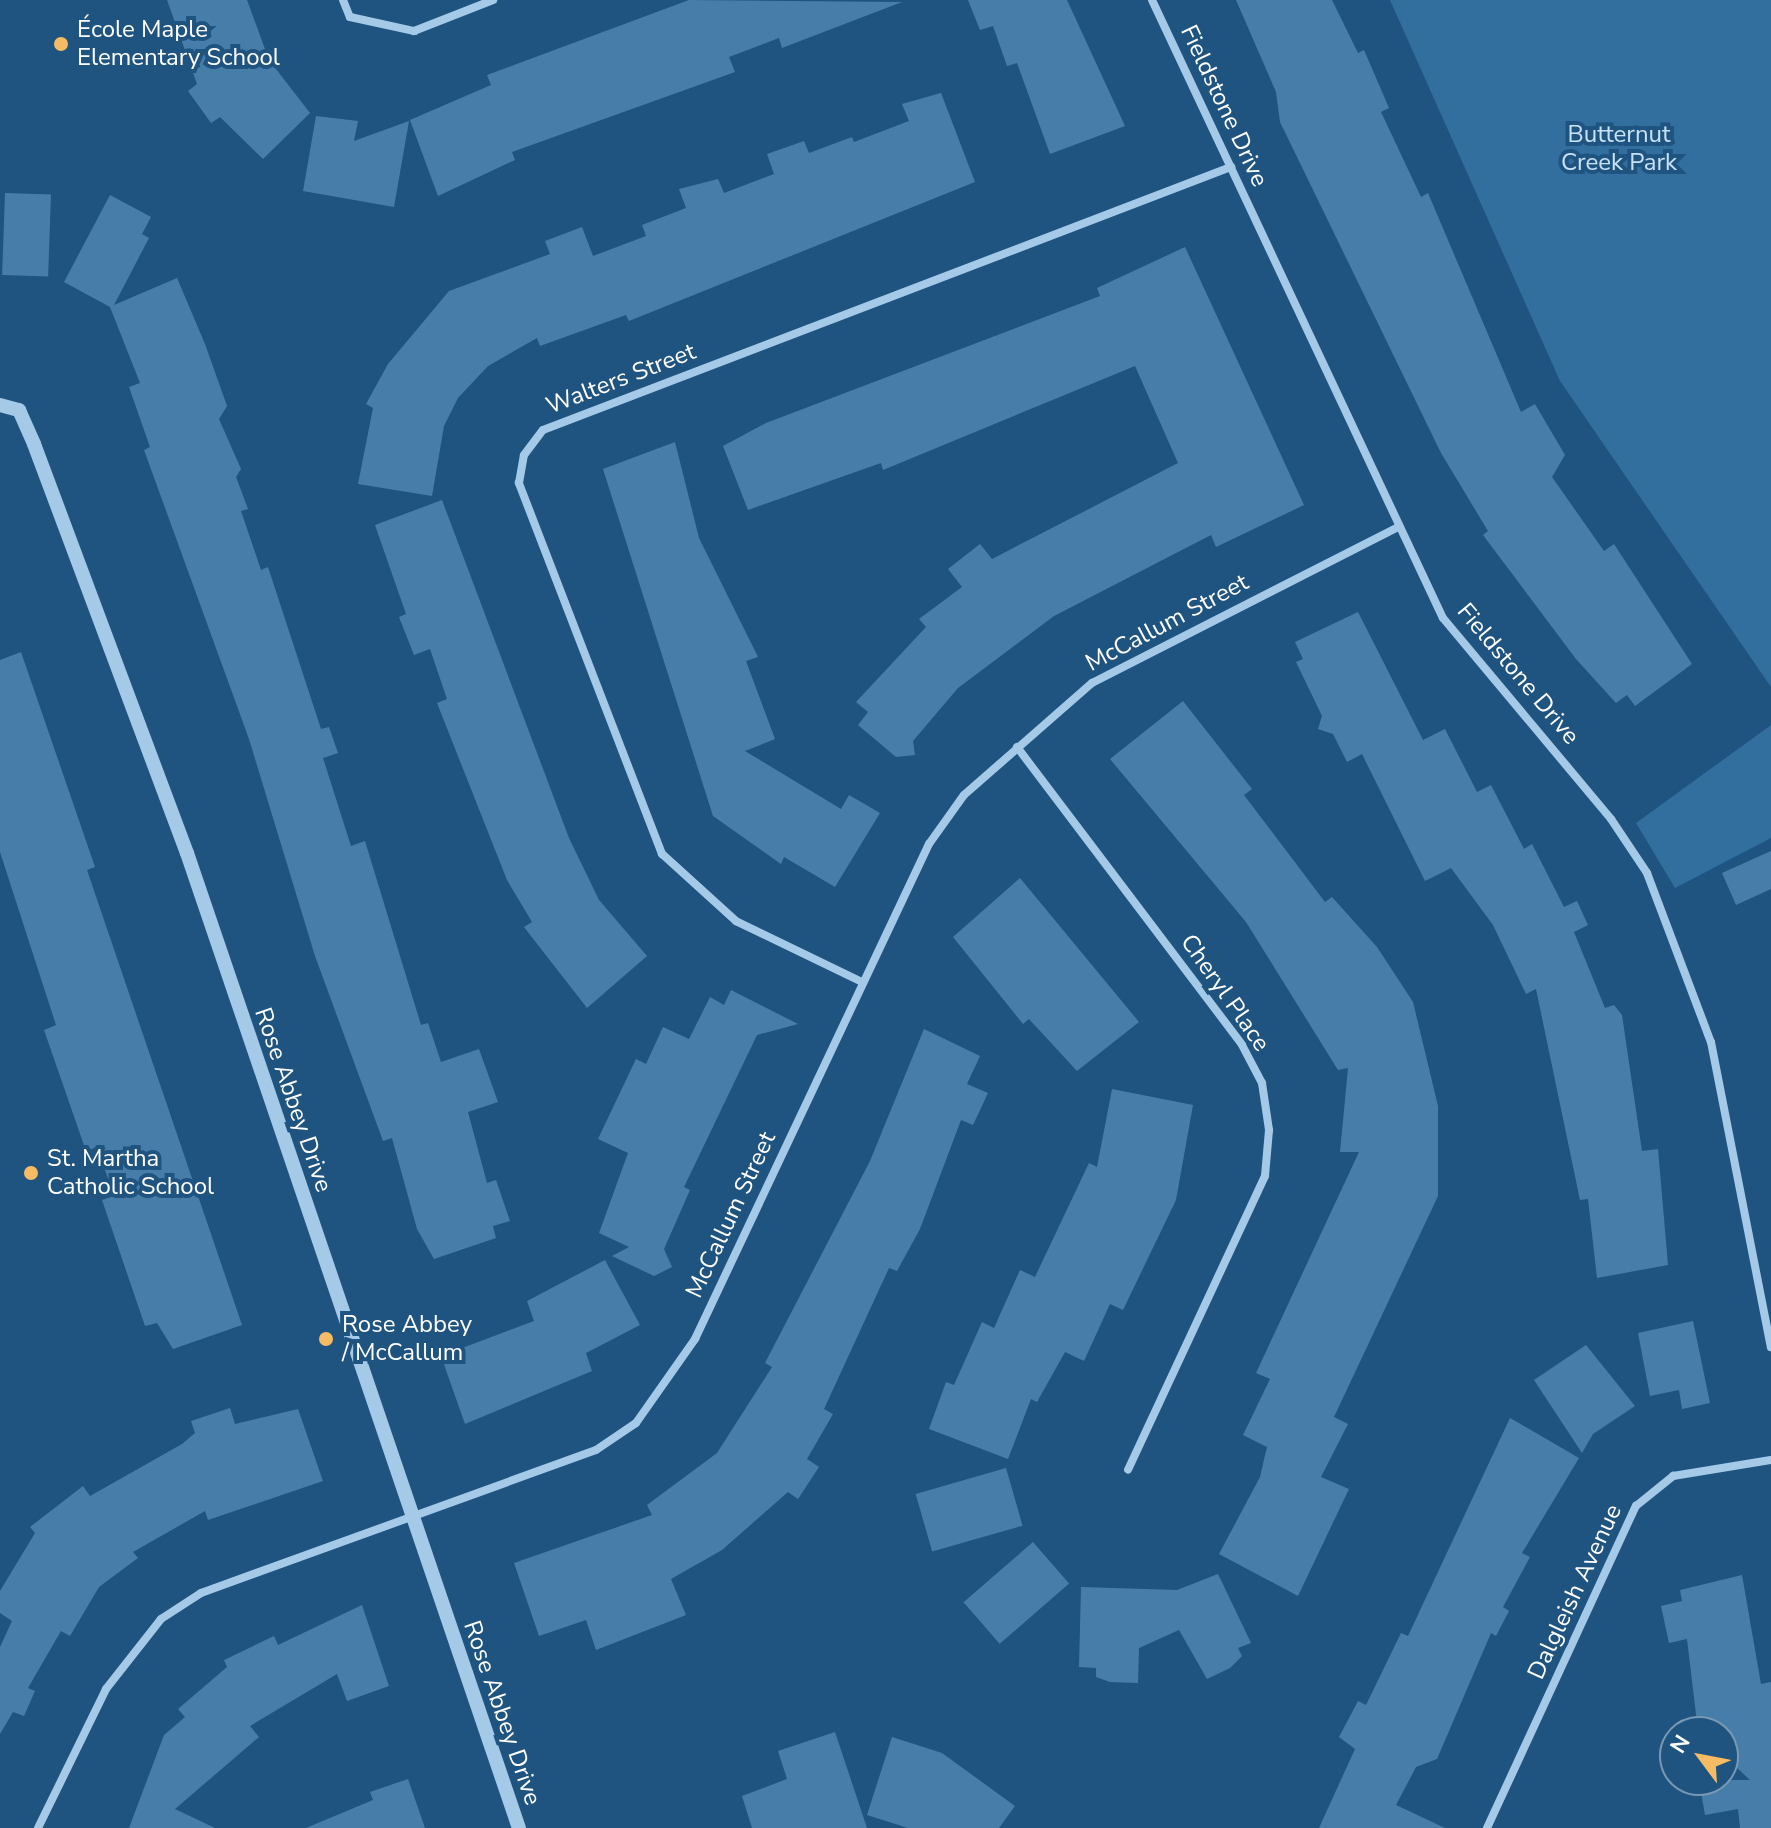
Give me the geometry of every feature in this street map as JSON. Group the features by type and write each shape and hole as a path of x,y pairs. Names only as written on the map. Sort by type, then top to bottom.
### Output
{"street":[{"path":"343,0 350,17 414,31 493,0"},
{"name":"Fieldstone Drive","path":"1152,0 1396,528 1443,618 1611,819 1647,873 1711,1042 1771,1347"},
{"name":"Walters Street","path":"862,982 736,921 662,854 519,483 524,455 543,430 1231,167"},
{"name":"Rose Abbey Drive","path":"0,405 19,410 34,444 187,853 409,1516 519,1828"},
{"name":"McCallum Street","path":"38,1828 106,1689 161,1619 201,1593 596,1450 636,1423 668,1386 929,844 964,795 1092,683 1396,528"},
{"name":"Cheryl Place","path":"1017,747 1242,1045 1264,1099 1265,1176 1128,1470"},
{"name":"Dalgleish Avenue","path":"1487,1828 1636,1506 1673,1476 1771,1460"}],"green space":[{"name":"Butternut Creek Park","path":"1390,0 1771,0 1771,687 1560,381"},
{"path":"1771,725 1771,838 1675,888 1636,823"}],"building":[{"path":"167,0 247,0 269,60 310,113 263,159 220,117 211,123 188,91 197,84"},
{"path":"689,0 902,2 782,48 779,38 729,57 735,72 512,152 515,160 438,196 410,120 491,85 487,75"},
{"path":"968,0 1067,0 1125,126 1050,154 1017,63 1007,66 993,26 980,30"},
{"path":"1236,0 1332,0 1358,53 1364,50 1389,108 1381,112 1421,197 1428,193 1521,412 1535,404 1565,455 1552,477 1604,551 1614,544 1692,664 1635,706 1627,695 1616,703 1576,659 1483,535 1488,531 1441,453 1280,122 1276,92"},
{"path":"941,93 975,182 629,321 626,315 540,346 537,338 488,366 458,398 444,426 432,496 358,484 373,408 366,404 388,364 449,291 550,254 545,241 582,227 593,256 646,236 642,225 686,208 679,189 718,179 724,193 774,174 767,154 804,141 809,153 852,137 854,142 909,121 902,104"},
{"path":"316,116 358,121 354,141 409,121 394,207 303,191"},
{"path":"5,193 51,195 48,277 2,275"},
{"path":"110,195 151,217 142,234 149,238 114,305 177,278 205,344 227,406 219,419 241,469 236,477 248,509 241,511 261,570 268,567 321,729 329,727 338,753 323,758 351,846 365,841 421,1025 428,1023 441,1062 479,1049 498,1102 468,1112 487,1183 496,1180 510,1221 493,1226 496,1238 434,1259 417,1229 392,1138 383,1141 315,956 249,739 144,450 150,447 129,387 140,383 110,307 64,282"},
{"path":"1185,247 1304,505 1216,547 1211,535 1054,616 958,688 913,741 915,755 896,757 858,725 868,712 856,702 926,627 919,619 962,587 948,569 980,544 992,559 1178,463 1135,366 883,470 881,463 748,510 723,446 766,423 1100,296 1097,288"},
{"path":"675,442 699,538 758,657 746,661 775,739 745,751 841,809 849,795 880,813 835,887 784,857 781,864 713,816 603,469"},
{"path":"442,500 569,838 599,900 647,956 587,1008 524,927 532,922 507,880 437,703 447,699 430,649 414,655 399,617 406,614 375,525"},
{"path":"1358,612 1423,740 1445,729 1477,792 1491,785 1524,849 1532,844 1564,907 1577,901 1588,925 1574,932 1605,1008 1614,1005 1622,1015 1642,1151 1658,1149 1668,1265 1597,1278 1588,1199 1580,1200 1536,989 1526,994 1493,925 1451,868 1425,881 1362,754 1347,762 1333,734 1318,729 1322,716 1296,662 1303,659 1295,642"},
{"path":"21,652 95,867 87,870 242,1325 173,1349 157,1323 145,1326 102,1200 114,1196 97,1147 86,1151 44,1030 56,1025 0,852 0,660"},
{"path":"1183,701 1252,789 1244,795 1325,902 1332,897 1377,947 1413,1002 1438,1106 1438,1196 1334,1417 1348,1424 1321,1477 1349,1489 1298,1596 1219,1554 1260,1477 1267,1447 1243,1435 1270,1379 1256,1373 1359,1152 1340,1152 1348,1068 1338,1070 1246,922 1110,759"},
{"path":"1771,851 1771,889 1736,905 1722,873"},
{"path":"1020,878 1139,1022 1077,1071 1029,1019 1023,1024 953,937"},
{"path":"731,990 798,1024 757,1035 684,1187 690,1190 664,1249 672,1267 654,1276 612,1256 629,1247 599,1233 628,1153 598,1139 636,1059 646,1064 663,1027 689,1039 710,997 724,1005"},
{"path":"924,1029 980,1056 967,1084 988,1093 973,1125 961,1120 920,1229 897,1271 889,1268 824,1409 833,1414 807,1459 819,1467 798,1499 788,1492 722,1550 671,1579 686,1615 596,1650 586,1620 539,1636 514,1563 652,1515 647,1505 717,1453 772,1367 765,1363 870,1161"},
{"path":"1112,1089 1193,1105 1176,1200 1123,1310 1110,1304 1084,1361 1065,1352 1037,1402 1031,1399 1008,1459 929,1429 946,1382 954,1385 982,1322 994,1328 1020,1270 1035,1277 1089,1163 1097,1167"},
{"path":"605,1260 640,1325 586,1353 592,1371 465,1424 441,1356 534,1321 527,1301"},
{"path":"1693,1321 1710,1403 1682,1409 1679,1390 1650,1396 1638,1333"},
{"path":"1586,1345 1635,1406 1593,1434 1582,1453 1534,1380"},
{"path":"230,1408 235,1424 298,1409 323,1481 208,1520 205,1511 133,1552 138,1558 99,1587 70,1636 61,1631 28,1688 35,1691 24,1716 13,1712 0,1734 0,1647 12,1621 0,1613 0,1591 35,1533 30,1527 83,1486 90,1496 182,1444 195,1433 191,1421"},
{"path":"1510,1418 1579,1458 1522,1553 1530,1557 1503,1607 1509,1611 1496,1636 1491,1633 1437,1759 1416,1767 1396,1805 1445,1828 1319,1828 1355,1749 1339,1737 1358,1701 1366,1705 1401,1633 1408,1636"},
{"path":"1006,1468 1023,1526 932,1552 916,1494"},
{"path":"1033,1542 1069,1584 1000,1644 964,1602"},
{"path":"1218,1574 1251,1643 1238,1648 1242,1656 1230,1668 1207,1679 1179,1630 1139,1648 1138,1683 1110,1682 1096,1677 1096,1668 1079,1667 1081,1587 1177,1590"},
{"path":"1742,1575 1761,1684 1771,1682 1771,1828 1740,1828 1738,1809 1705,1815 1702,1796 1739,1796 1739,1780 1750,1780 1739,1770 1739,1716 1696,1716 1687,1639 1669,1643 1661,1606 1682,1601 1680,1590"},
{"path":"362,1605 389,1686 347,1701 337,1674 250,1726 259,1737 175,1809 215,1828 129,1828 164,1735 185,1717 178,1709 227,1667 224,1660 274,1636 278,1645"},
{"path":"835,1732 867,1828 752,1828 742,1796 787,1779 778,1751"},
{"path":"892,1737 942,1753 1015,1806 999,1828 908,1828 867,1815"},
{"path":"408,1779 425,1828 306,1828 373,1800 370,1792"}],"place":[{"name":"École Maple Elementary School","path":"61,44"},
{"name":"St. Martha Catholic School","path":"31,1173"},
{"name":"Rose Abbey / McCallum","path":"326,1339"}]}
